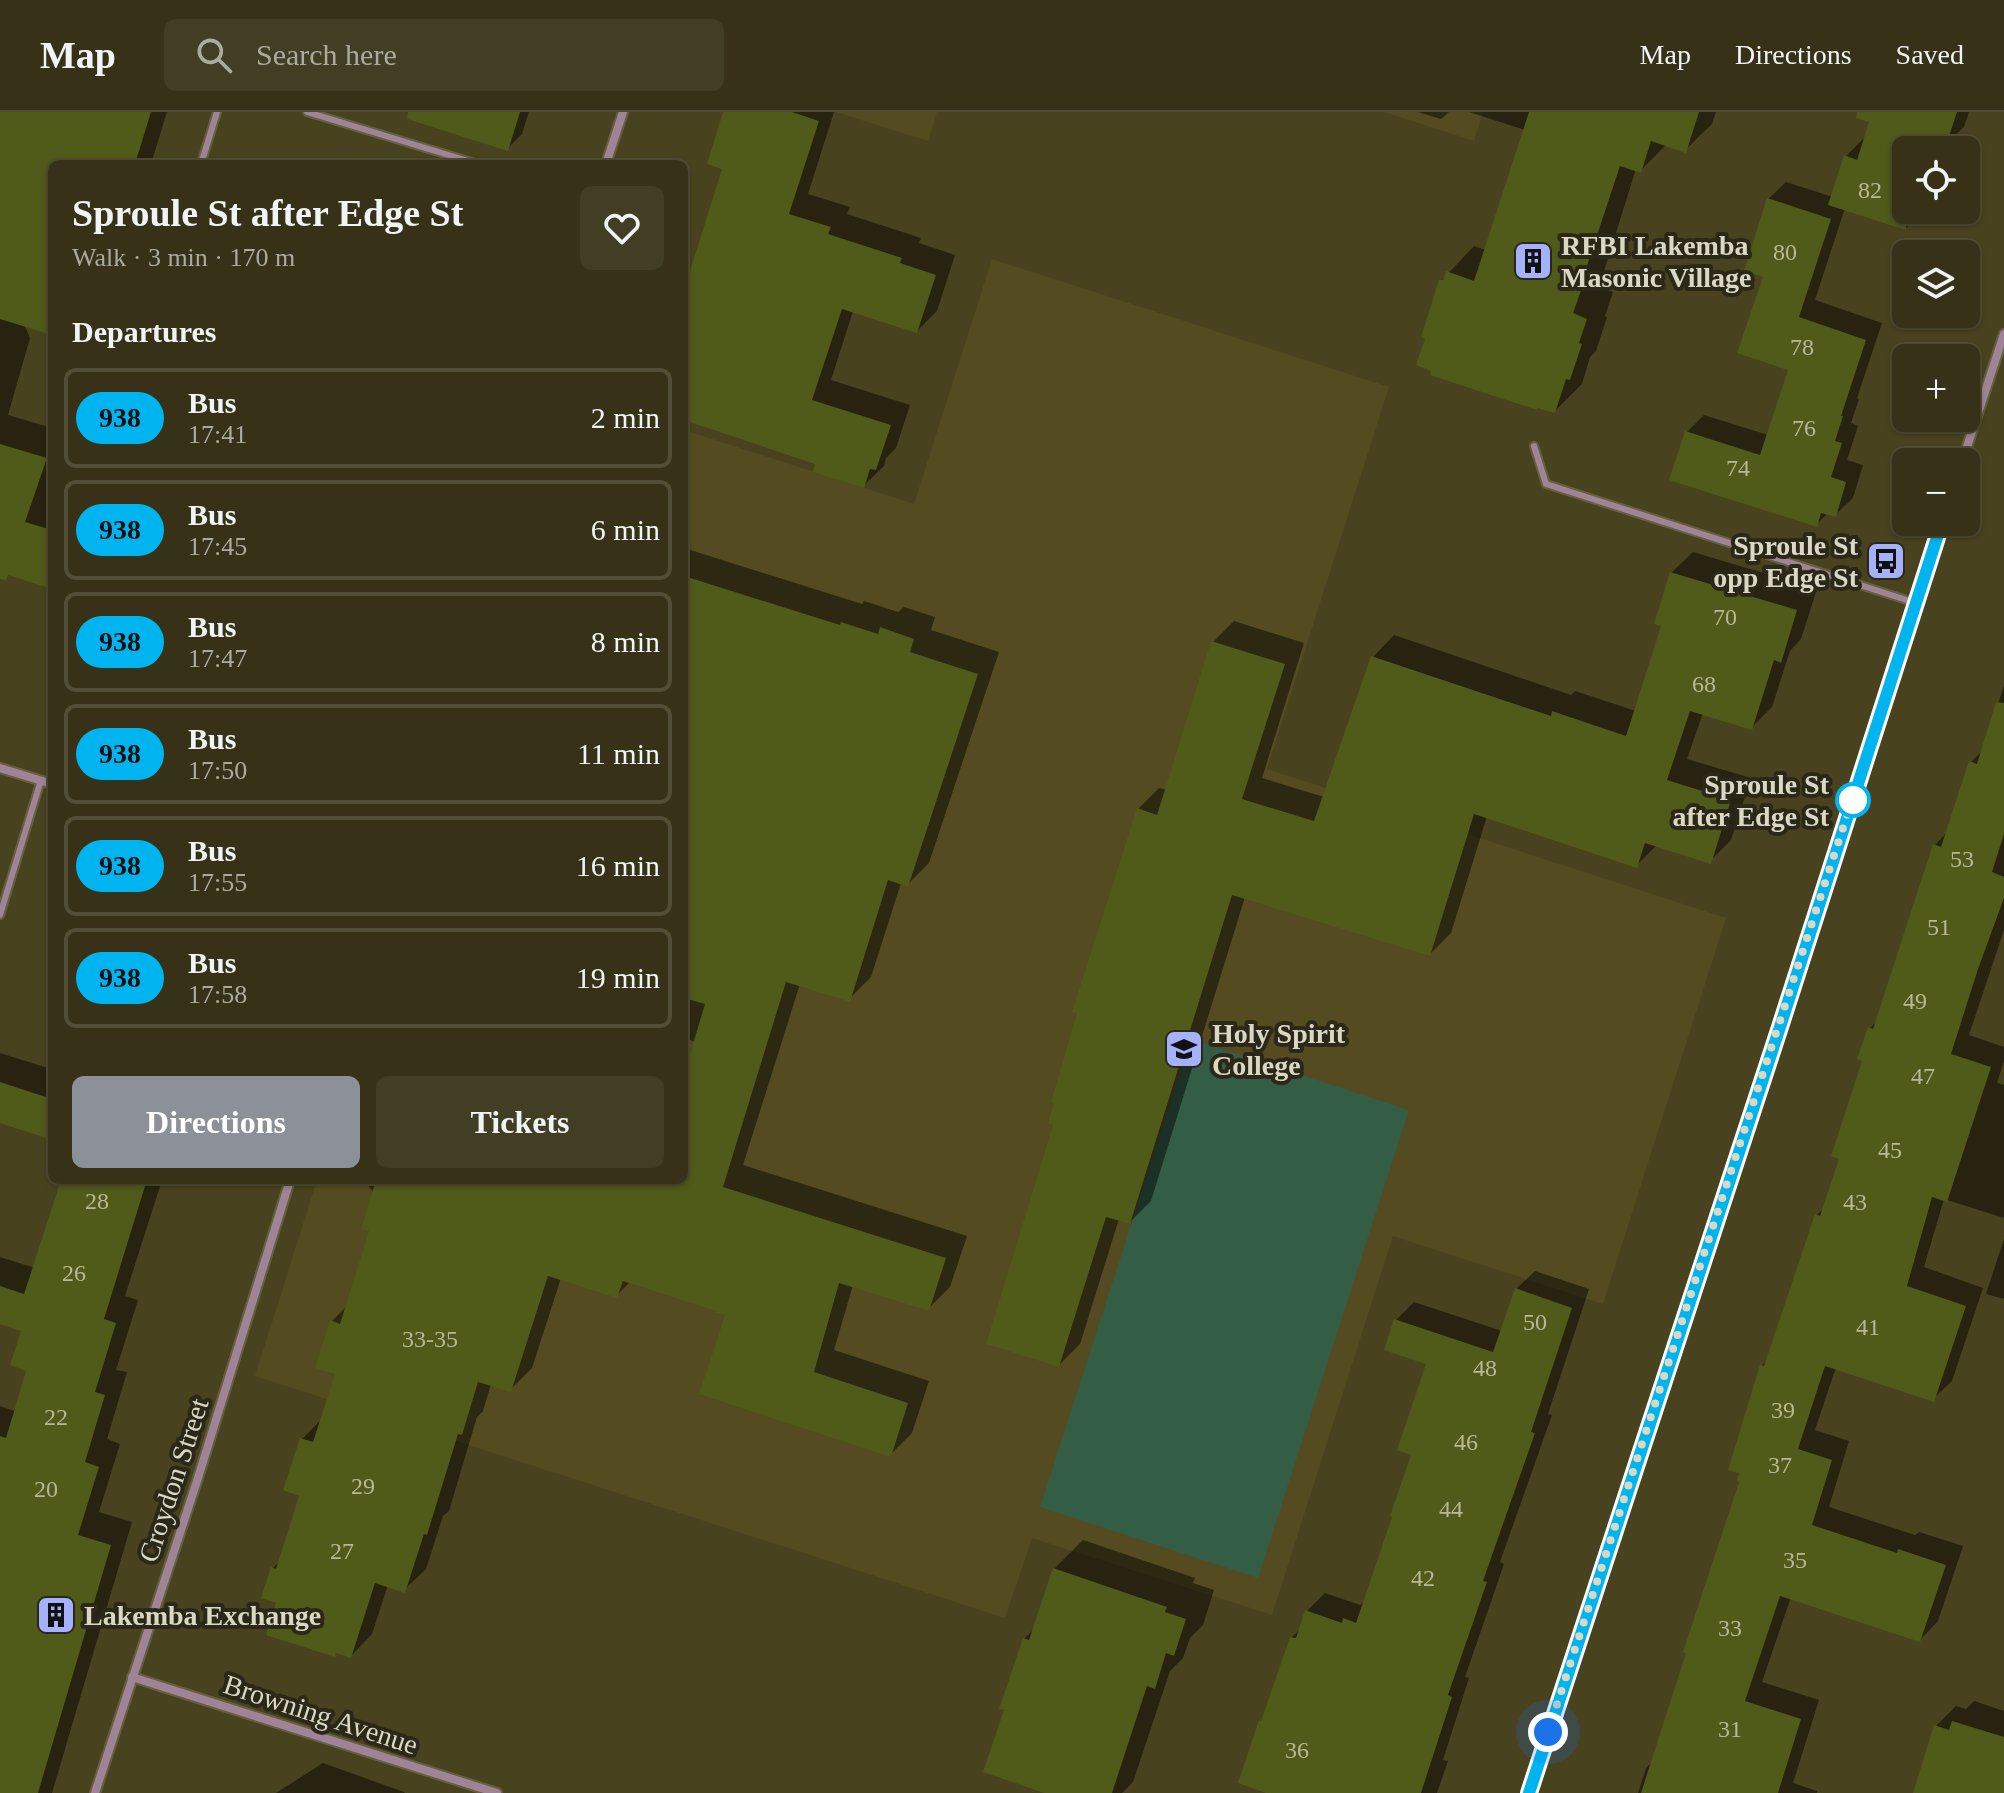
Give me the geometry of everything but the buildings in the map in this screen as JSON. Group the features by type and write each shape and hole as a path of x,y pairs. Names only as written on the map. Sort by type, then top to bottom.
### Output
{"street":[{"path":"607,160 623,112"},
{"path":"1967,448 2004,334"},
{"path":"1529,1793 1938,536"},
{"path":"0,768 48,783"},
{"name":"Croydon Street","path":"95,1793 198,1478 289,1184"},
{"name":"Browning Avenue","path":"132,1677 497,1793"}],"lane":[{"path":"202,160 217,112"},
{"path":"307,112 465,160"},
{"path":"1534,446 1546,484 1916,603"},
{"path":"0,915 41,780"}],"shaded area":[{"path":"836,112 937,112 928,141"},
{"path":"1384,112 1483,112 1474,141"},
{"name":"Holy Spirit College","path":"992,259 1389,387 1267,769 1726,918 1603,1304 1393,1236 1272,1615 1032,1538 1005,1618 255,1376 316,1184 688,1184 688,431 914,504"}],"green space":[{"path":"1191,1039 1409,1110 1258,1578 1040,1507"}],"bus line":[{"name":"938","path":"1529,1793 1938,536"}],"place":[{"name":"RFBI Lakemba Masonic Village","path":"1533,261"},
{"name":"Sproule St opp Edge St","path":"1886,561"},
{"name":"Sproule St after Edge St","path":"1853,800"},
{"name":"Holy Spirit College","path":"1184,1049"},
{"name":"Lakemba Exchange","path":"56,1615"}],"route":[{"path":"1548,1732 1857,785 1853,800"}]}
